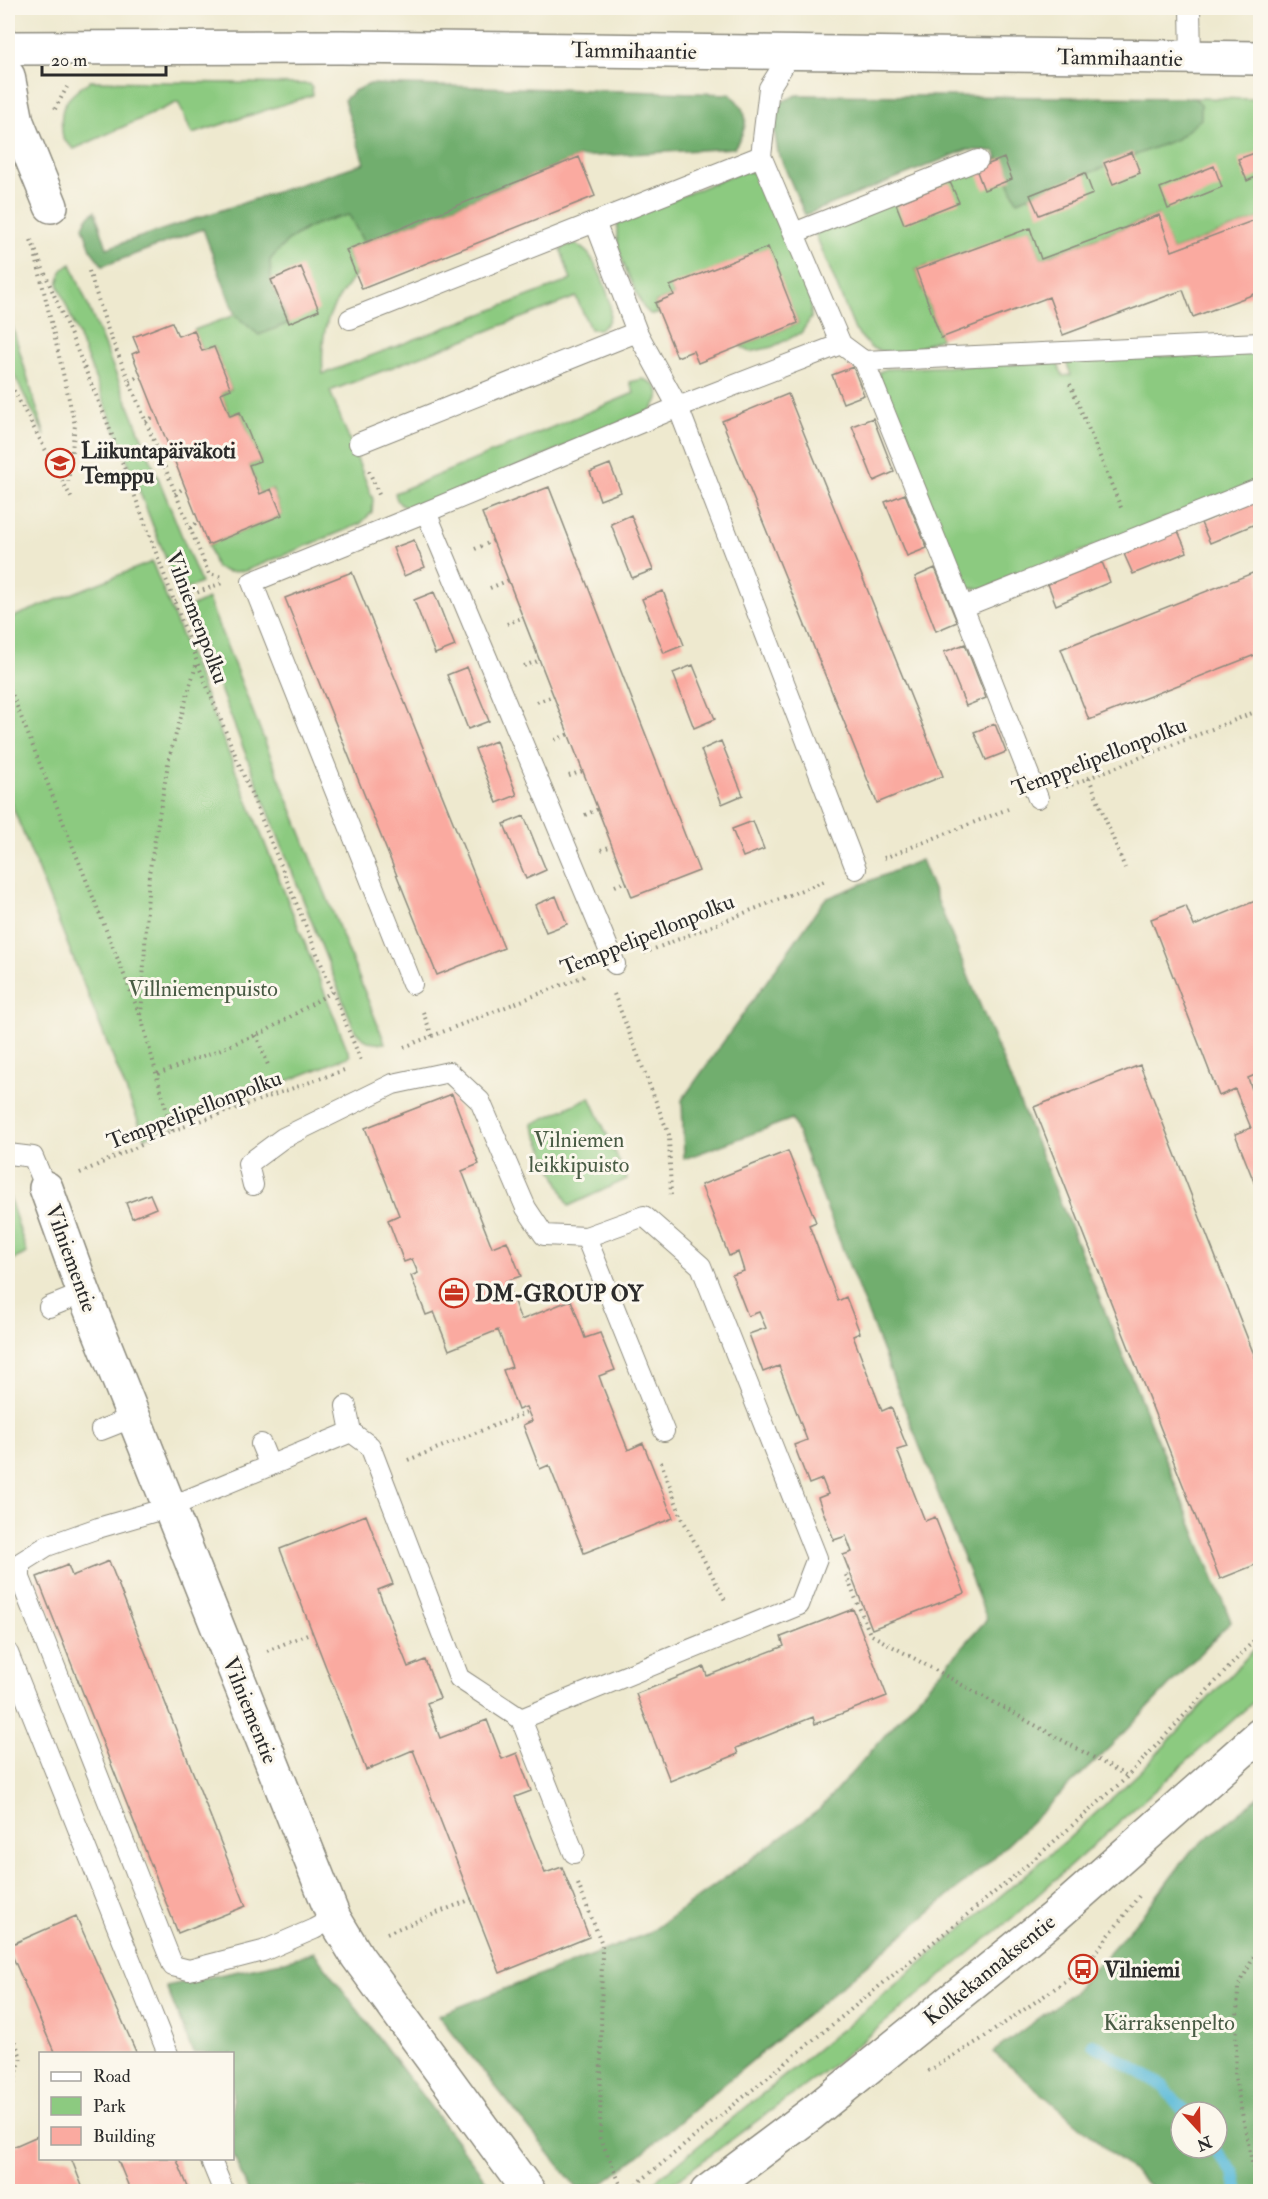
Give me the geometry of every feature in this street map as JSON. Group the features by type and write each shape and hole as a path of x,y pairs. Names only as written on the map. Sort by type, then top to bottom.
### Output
{"street":[{"name":"Tammihaantie","path":"8,48 342,46 1260,58"},
{"path":"8,76 17,122 51,206"},
{"name":"Vilniementie","path":"46,1188 84,1293 334,1918 357,1956 529,2192"},
{"name":"Kolkekannaksentie","path":"707,2192 811,2114 1054,1917 1260,1735"}],"lane":[{"path":"1190,8 1191,58"},
{"path":"792,52 769,88 761,156 840,344 864,362 1038,798"},
{"path":"350,319 761,156"},
{"path":"794,233 978,160"},
{"path":"595,222 637,332 678,407 856,869"},
{"path":"359,443 637,332"},
{"path":"864,362 1260,343"},
{"path":"412,984 243,581 391,526 678,407 840,344"},
{"path":"963,607 1260,488"},
{"path":"426,512 609,966"},
{"path":"253,1185 248,1164 282,1138 393,1083 449,1072 480,1101 526,1208 544,1235 586,1237 644,1216 701,1266 817,1558 799,1605 521,1719"},
{"path":"8,1154 33,1157 46,1188"},
{"path":"586,1237 662,1427"},
{"path":"49,1307 84,1293"},
{"path":"346,1406 351,1432 370,1446 459,1678 521,1719 574,1853"},
{"path":"101,1430 134,1417"},
{"path":"334,1918 263,1951 189,1970 172,1966 20,1578 20,1563 47,1546 170,1507 351,1432"},
{"path":"261,1444 270,1466"},
{"path":"8,1653 167,2052"},
{"path":"211,2160 224,2192"}],"path":[{"name":"Vilniemenpolku","path":"30,236 106,419 197,662 332,992 362,1063 372,1059"},
{"path":"33,244 75,424 68,483"},
{"path":"89,271 108,330 209,574 243,581"},
{"path":"1058,353 1133,538"},
{"path":"130,382 140,375"},
{"path":"8,380 73,501"},
{"path":"146,422 156,415"},
{"path":"359,443 391,526"},
{"path":"160,456 170,450"},
{"path":"175,494 185,488"},
{"path":"190,528 198,522"},
{"path":"175,601 243,581"},
{"path":"141,1017 149,874 169,758 197,662"},
{"path":"8,684 141,1017 172,1131"},
{"name":"Temppelipellonpolku","path":"402,1048 1260,711"},
{"path":"1089,778 1125,868"},
{"path":"609,966 669,1135 672,1241"},
{"path":"158,1074 256,1035 332,992"},
{"path":"256,1035 268,1065"},
{"name":"Temppelipellonpolku","path":"46,1188 172,1131 351,1067"},
{"path":"380,1471 528,1412"},
{"path":"662,1427 653,1439 681,1516 739,1629"},
{"path":"817,1558 839,1558 870,1634 1127,1776"},
{"path":"262,1653 312,1632"},
{"path":"574,1853 570,1863 602,1944 600,2138 625,2192 1017,1874 1127,1776 1260,1634"},
{"path":"383,1934 472,1899"},
{"path":"1258,2192 1235,2078 1238,1987 1260,1945"},
{"path":"8,2025 21,2057 12,2091 8,2094"}],"green space":[{"path":"90,81 309,84 313,95 192,134 178,102 74,149 63,139 62,112 68,99"},
{"path":"370,84 730,94 742,107 746,120 743,133 734,148 579,157 364,243 349,215 314,225 288,241 270,260 271,280 289,323 259,335 235,315 203,229 103,266 92,252 83,227 87,218 95,211 107,248 364,163 344,100 354,91"},
{"path":"797,95 1194,98 1201,104 1201,119 1177,139 1017,201 995,151 966,150 805,215 778,152 773,123 781,102"},
{"path":"1194,98 1260,99 1260,218 1172,251 1158,215 1041,259 1030,229 916,270 941,338 899,356 871,348 855,330 815,233 998,158 1017,201 1201,105"},
{"path":"743,171 753,172 764,178 789,237 811,302 811,318 801,333 772,347 750,352 740,346 798,323 767,248 670,287 674,295 655,303 659,314 650,314 643,307 624,265 617,233 618,222"},
{"path":"349,214 364,243 346,250 356,274 338,299 324,332 323,374 571,280 561,250 566,246 576,244 589,254 602,277 610,304 608,321 600,329 590,329 576,297 330,391 373,499 372,512 360,524 245,571 228,572 216,568 208,545 282,515 272,489 260,494 249,465 260,461 240,412 230,416 221,393 231,389 214,347 202,351 194,330 235,315 259,335 289,323 271,280 270,260 284,243 317,222"},
{"path":"71,264 201,583 179,592 58,284 62,270"},
{"path":"8,312 45,436 8,363"},
{"path":"1260,352 1260,481 985,589 967,588 958,580 879,384 879,372 886,369 1057,362 1063,376 1071,375 1066,361"},
{"path":"643,379 654,385 659,392 657,401 650,411 414,510 397,500 395,493 634,393 630,382"},
{"name":"Villniemenpuisto","path":"152,562 350,1056 145,1138 8,795 8,619"},
{"path":"208,599 385,1043 368,1041 355,1031 188,608"},
{"path":"921,860 1231,1621 1110,1747 988,1863 636,2158 602,2184 577,2188 438,2015 649,1933 820,1809 987,1619 792,1119 684,1159 682,1100 825,899"},
{"name":"Vilniemen leikkipuisto","path":"590,1097 627,1179 569,1206 532,1124"},
{"path":"8,1196 27,1253 8,1262"},
{"path":"1260,1643 1260,1696 1011,1919 834,2064 662,2191 643,2191 869,2007 1069,1838 1141,1771"},
{"name":"Kärraksenpelto","path":"1260,1796 1260,2191 1156,2191 993,2052 1073,1993 1143,1914 1191,1851"},
{"path":"314,1952 494,2191 248,2191 234,2156 234,2052 193,2052 166,1986 282,1962"}],"building":[{"path":"1260,151 1260,175 1247,181 1238,159"},
{"path":"1132,152 1140,173 1113,184 1104,163"},
{"path":"579,157 595,196 362,289 346,250"},
{"path":"1004,158 1012,179 984,190 976,169"},
{"path":"1214,166 1222,187 1168,209 1160,188"},
{"path":"1085,173 1093,194 1039,215 1030,195"},
{"path":"950,182 959,202 904,224 896,204"},
{"path":"1159,215 1172,251 1260,218 1260,292 1193,317 1183,290 1063,335 1049,297 941,338 916,270 1030,228 1041,259"},
{"path":"768,247 798,323 698,363 693,351 677,357 655,303 674,295 670,286"},
{"path":"301,267 319,310 289,323 271,280"},
{"path":"172,322 178,336 194,330 202,351 214,347 231,389 221,393 230,416 240,412 260,461 249,465 260,494 271,489 282,515 208,545 132,354 139,351 133,337"},
{"path":"853,367 864,395 843,403 832,375"},
{"path":"788,394 943,776 877,803 722,421"},
{"path":"873,418 894,472 874,481 852,426"},
{"path":"610,464 621,492 600,500 590,472"},
{"path":"549,487 699,871 632,897 482,513"},
{"path":"905,494 927,548 907,556 885,502"},
{"path":"1256,500 1260,522 1210,543 1201,523"},
{"path":"631,515 653,570 632,578 611,524"},
{"path":"1178,531 1187,552 1133,574 1124,554"},
{"path":"414,540 425,567 404,576 393,548"},
{"path":"1102,562 1110,582 1056,605 1048,584"},
{"path":"935,568 957,622 936,631 915,577"},
{"path":"1260,570 1260,653 1089,720 1061,649"},
{"path":"352,572 504,948 437,975 285,598"},
{"path":"663,591 684,645 664,653 642,599"},
{"path":"434,592 455,646 435,654 414,600"},
{"path":"965,644 986,698 966,706 944,652"},
{"path":"693,665 715,719 694,728 673,673"},
{"path":"467,667 489,721 468,729 447,675"},
{"path":"995,724 1006,752 986,760 974,732"},
{"path":"496,741 517,795 497,803 475,749"},
{"path":"721,741 743,795 722,804 701,750"},
{"path":"524,816 546,870 526,879 504,824"},
{"path":"753,821 764,849 743,857 732,829"},
{"path":"556,896 567,924 546,932 535,905"},
{"path":"1260,899 1260,1073 1248,1078 1260,1112 1260,1197 1235,1134 1251,1128 1235,1089 1219,1096 1151,919 1186,906 1194,926"},
{"path":"1140,1065 1260,1370 1260,1563 1220,1579 1034,1107"},
{"path":"452,1094 479,1164 462,1171 492,1247 507,1241 521,1276 506,1281 521,1320 571,1300 585,1338 600,1333 615,1370 599,1376 604,1390 628,1450 643,1443 673,1518 584,1553 549,1465 540,1469 523,1425 532,1421 526,1407 518,1410 503,1370 512,1367 498,1330 449,1350 434,1312 426,1315 411,1276 418,1273 412,1259 404,1262 388,1220 399,1215 365,1128"},
{"path":"788,1151 816,1222 809,1225 838,1301 846,1297 860,1333 853,1336 882,1411 891,1407 907,1447 897,1450 925,1521 935,1517 965,1593 872,1629 843,1555 852,1552 846,1536 834,1540 818,1498 828,1494 822,1479 809,1484 794,1445 807,1440 779,1366 763,1372 749,1334 766,1328 759,1312 748,1316 732,1275 744,1271 738,1252 729,1256 701,1185"},
{"path":"150,1194 156,1208 132,1218 126,1203"},
{"path":"366,1515 393,1584 378,1590 408,1667 425,1660 440,1698 427,1703 440,1738 487,1720 502,1759 517,1753 531,1791 515,1797 545,1873 562,1867 589,1937 500,1973 413,1750 366,1770 280,1549"},
{"path":"109,1561 246,1906 178,1933 37,1577 68,1565 72,1576"},
{"path":"853,1609 887,1696 815,1724 813,1717 736,1748 738,1754 670,1781 636,1694 704,1667 707,1676 784,1646 781,1637"},
{"path":"76,1916 136,2052 54,2052 8,1946"},
{"path":"39,2135 39,2160 72,2160 84,2191 8,2192 8,2149"},
{"path":"118,2160 177,2160 190,2192 131,2192"}],"waterway":[{"path":"1093,2044 1163,2086 1175,2100"},
{"path":"1224,2160 1234,2173 1238,2192"}],"place":[{"name":"Liikuntapäiväkoti Temppu","path":"60,463"},
{"name":"DM-GROUP OY","path":"454,1293"},
{"name":"Vilniemi","path":"1083,1969"}]}
